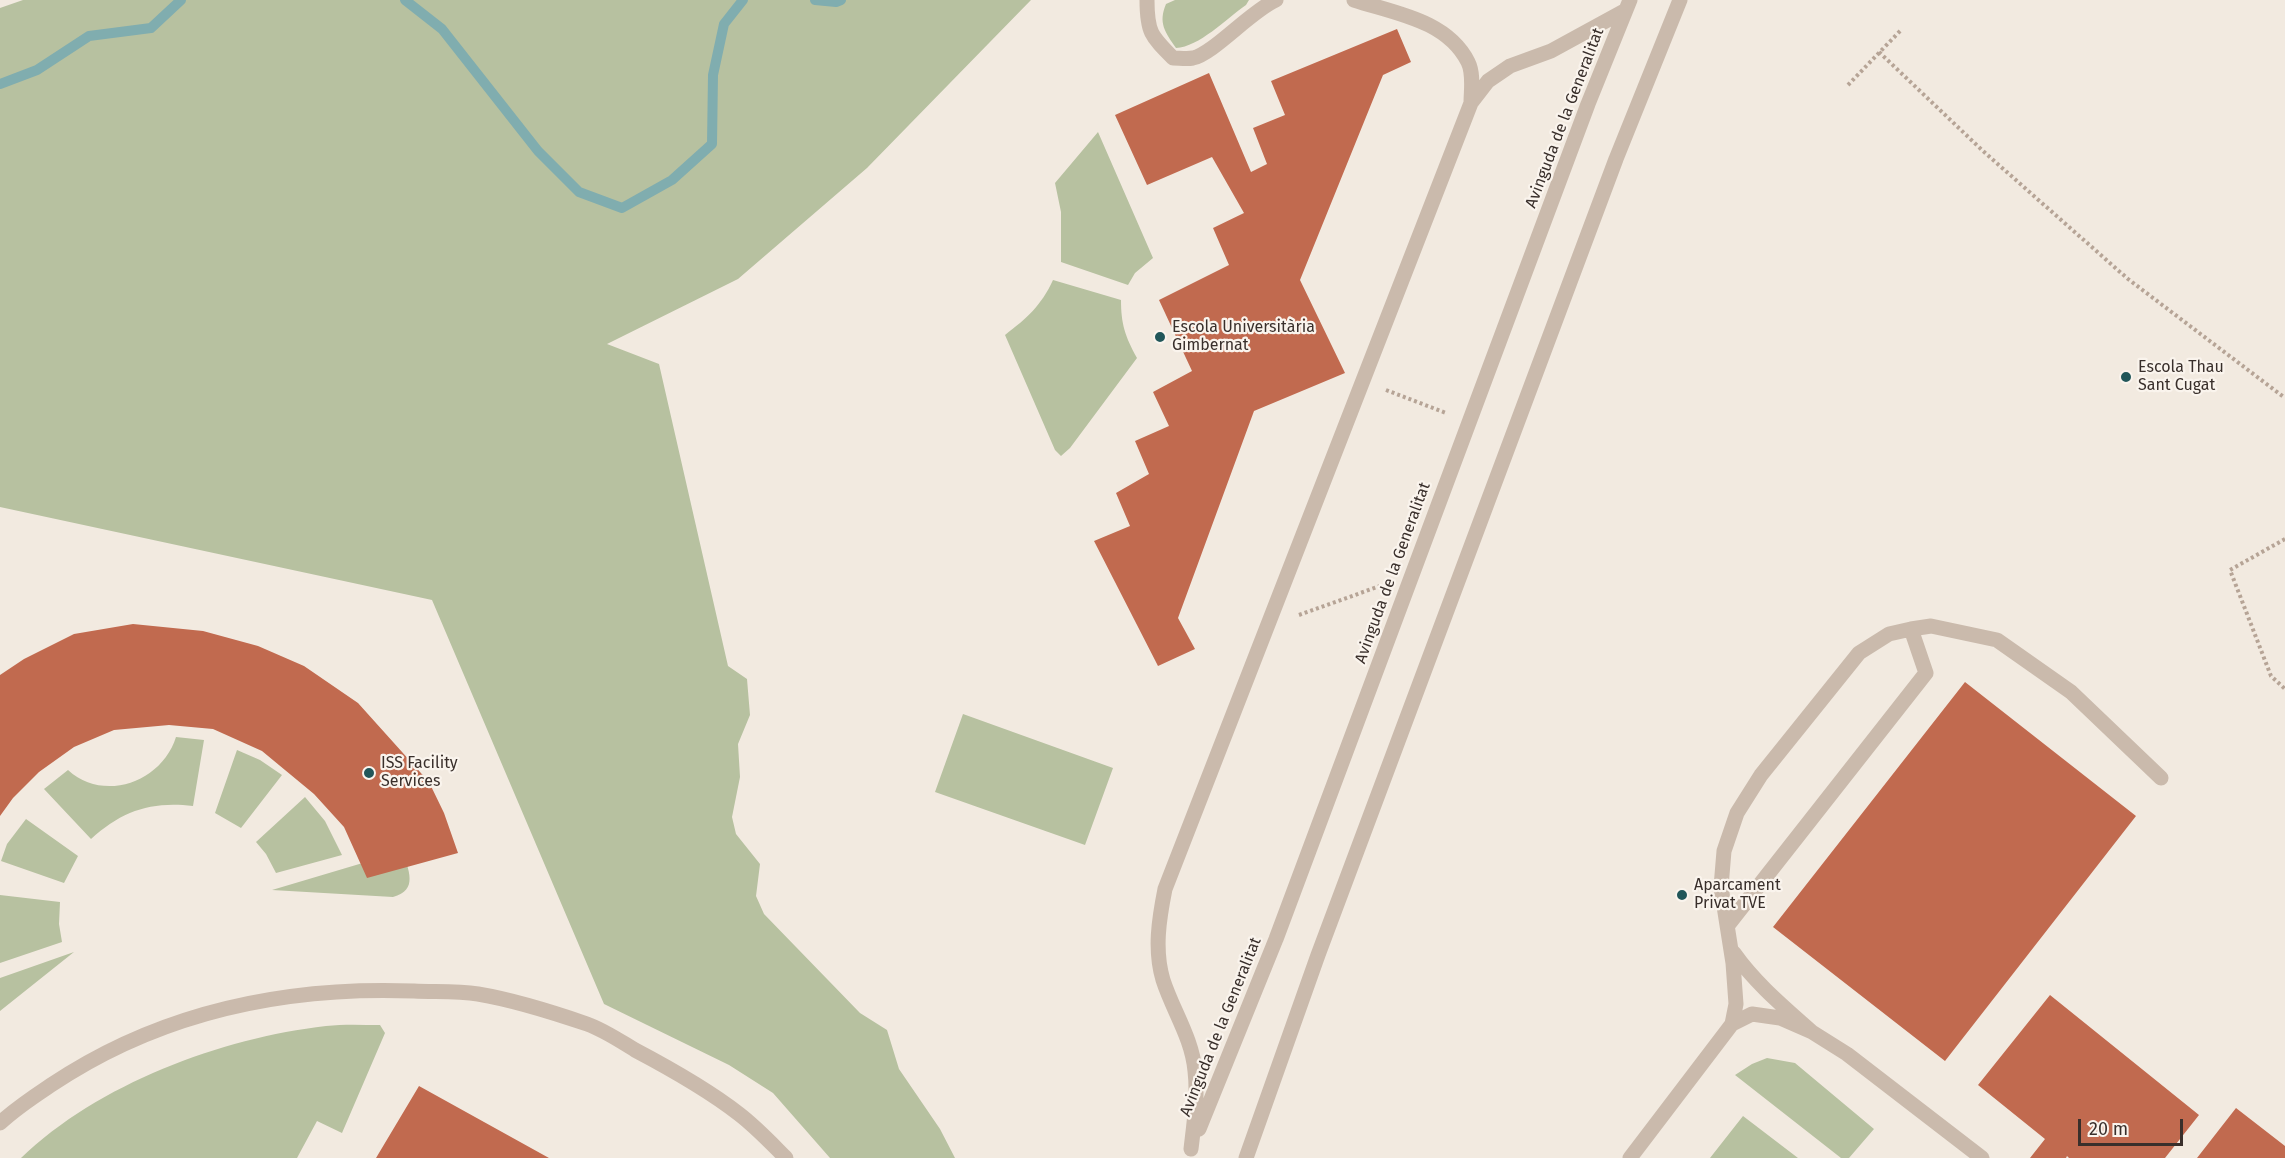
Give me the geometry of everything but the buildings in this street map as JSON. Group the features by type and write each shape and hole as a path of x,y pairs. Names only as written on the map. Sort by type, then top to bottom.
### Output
{"street":[{"path":"1147,0 1147,21 1154,39 1173,58 1194,58 1262,6 1276,0"},
{"path":"1354,0 1436,27 1453,41 1468,62 1472,74 1471,103"},
{"path":"1246,1158 1318,955 1616,159 1680,0"},
{"path":"1190,1154 1197,1106 1195,1070 1184,1029 1163,979 1157,929 1165,889 1471,103 1488,81 1510,66 1551,51 1628,5"},
{"name":"Avinguda de la Generalitat","path":"1190,1154 1276,939 1588,104 1628,5"},
{"path":"1630,1158 1731,1024 1736,1004 1722,887 1724,851 1737,813 1761,775 1860,654 1888,634 1931,626 1997,640 2071,692 2161,778"},
{"path":"1728,925 1926,673 1911,629"},
{"path":"1731,950 1766,992 1812,1032"},
{"path":"0,1123 12,1111 81,1065 137,1036 201,1014 267,999 320,992 431,991 477,994 541,1009 590,1025 698,1084 741,1115 786,1158"},
{"path":"1731,1024 1752,1014 1780,1018 1812,1032 1847,1054 1982,1158"}],"path":[{"path":"1848,85 1902,29"},
{"path":"1879,52 1983,151 2128,279 2285,398"},
{"path":"1362,382 1469,422"},
{"path":"2285,539 2230,570 2271,676 2285,689"},
{"path":"1267,626 1412,575"}],"green space":[{"path":"23,0 1031,0 867,168 738,279 607,344 659,364 728,666 747,679 750,715 738,744 740,777 732,817 736,834 760,864 756,896 764,914 860,1013 887,1030 899,1069 940,1129 955,1158 830,1158 773,1093 729,1065 604,1004 432,600 0,507 0,8"},
{"path":"1175,0 1249,0 1246,5 1203,38 1176,48 1163,22 1166,4"},
{"path":"1098,132 1153,258 1135,273 1128,285 1061,262 1061,212 1055,183"},
{"path":"1053,280 1121,300 1124,330 1137,358 1070,448 1061,456 1055,450 1005,335 1033,311"},
{"path":"963,714 1113,768 1085,845 935,792"},
{"path":"176,737 204,740 193,806 164,805 138,810 114,821 91,839 44,789 68,770 82,780 98,785 114,786 130,783 145,776 158,766 169,753"},
{"path":"237,750 260,760 282,775 241,828 215,813"},
{"path":"305,797 325,821 342,855 276,873 266,854 256,842"},
{"path":"26,819 78,856 64,883 1,861 7,844"},
{"path":"403,851 409,872 409,884 406,890 393,897 272,890"},
{"path":"0,895 60,902 59,924 62,942 0,963"},
{"path":"74,952 0,1011 0,978"},
{"path":"333,1025 380,1025 385,1033 342,1133 317,1121 297,1158 21,1158 86,1108 163,1069 245,1041 286,1032"},
{"path":"1767,1058 1795,1063 1874,1129 1849,1158 1841,1158 1735,1075"},
{"path":"1743,1116 1798,1158 1710,1158"}],"waterway":[{"path":"0,84 37,70 89,36 151,28 181,0"},
{"path":"405,0 442,29 538,151 579,192 622,208 672,180 712,144 713,75 724,24 743,0"},
{"path":"815,0 836,2 841,0"}],"place":[{"name":"Escola Universitària Gimbernat","path":"1160,337"},
{"name":"Escola Thau Sant Cugat","path":"2126,377"},
{"name":"ISS Facility Services","path":"369,773"},
{"name":"Aparcament Privat TVE","path":"1682,895"}]}
